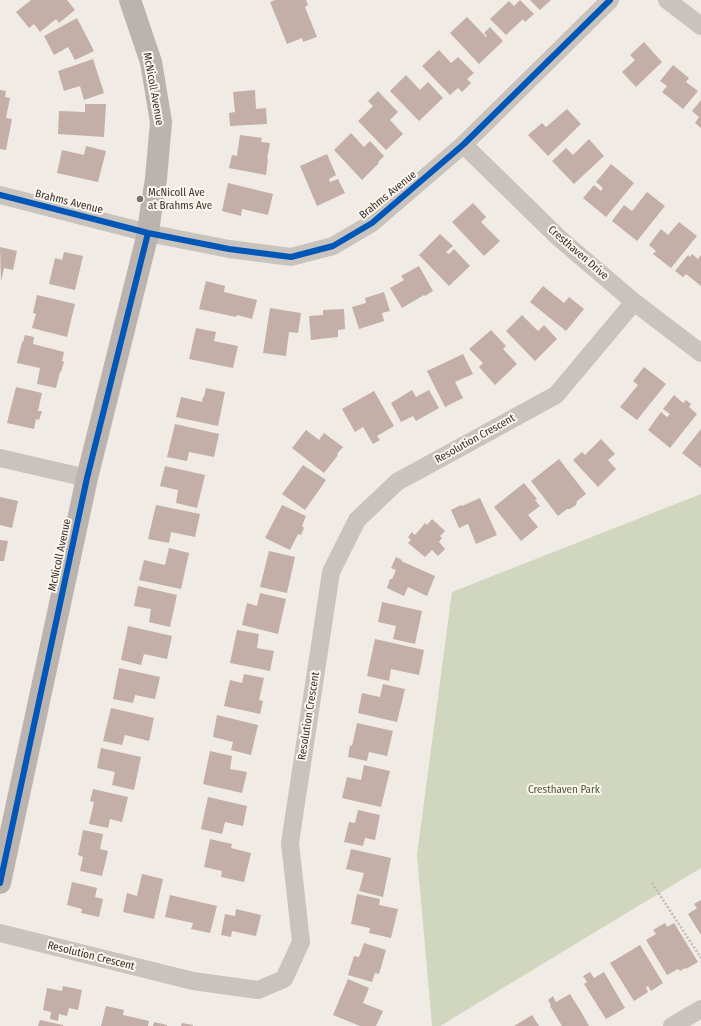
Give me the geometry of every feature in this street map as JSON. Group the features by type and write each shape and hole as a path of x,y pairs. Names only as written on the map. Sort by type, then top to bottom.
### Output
{"street":[{"name":"Brahms Avenue","path":"0,195 148,233 229,249 291,257 333,246 372,223 464,144 610,0"},
{"path":"667,0 701,26"},
{"name":"McNicoll Avenue","path":"0,883 87,478 148,233 156,179 161,122 150,62 133,1"},
{"name":"Cresthaven Drive","path":"464,144 559,238 634,302 701,353"},
{"name":"Resolution Crescent","path":"0,933 193,981 258,990 284,979 301,942 290,843 331,572 358,520 397,482 556,395 634,302"},
{"path":"0,458 87,478"},
{"path":"672,1026 701,1009"}],"path":[{"path":"652,883 701,958"}],"green space":[{"name":"Cresthaven Park","path":"701,494 701,868 440,1026 432,1026 417,855 452,592"}],"building":[{"path":"31,0 67,0 75,10 59,23 56,19 40,32 34,24 29,28 16,12"},
{"path":"275,0 306,0 308,5 305,7 317,37 303,42 302,38 287,44 270,2"},
{"path":"520,0 534,14 525,22 523,19 506,35 490,19 509,1 514,6"},
{"path":"530,0 551,0 540,10"},
{"path":"467,17 486,37 487,36 484,33 490,27 503,41 479,64 450,33"},
{"path":"77,18 94,51 75,60 68,47 54,55 44,36"},
{"path":"644,42 662,62 636,87 622,72 635,60 630,55"},
{"path":"439,50 451,63 458,57 474,73 467,79 471,83 462,92 458,88 450,95 422,66"},
{"path":"93,59 104,93 84,100 80,86 64,91 58,71"},
{"path":"673,65 689,78 686,82 698,91 683,109 662,92 667,86 660,81"},
{"path":"406,75 420,90 428,82 443,98 419,121 390,91"},
{"path":"0,90 6,91 5,97 10,98 6,118 12,119 6,150 0,149"},
{"path":"255,90 256,109 266,108 267,124 230,126 229,113 235,112 233,92"},
{"path":"378,91 398,112 390,120 403,134 386,150 358,121 373,106 368,101"},
{"path":"701,100 701,128 695,123 699,117 692,111"},
{"path":"85,104 106,104 104,137 58,134 59,111 85,112"},
{"path":"567,109 581,124 548,156 528,135 542,123 546,127"},
{"path":"351,133 364,147 370,141 384,156 362,180 334,150"},
{"path":"240,135 262,138 261,142 270,143 266,175 229,168 232,155 237,156"},
{"path":"589,139 604,156 574,184 552,161 566,148 573,155"},
{"path":"86,146 106,151 98,182 57,173 62,150 84,155"},
{"path":"327,154 336,175 329,179 330,182 338,179 345,193 317,206 300,166"},
{"path":"611,164 634,183 606,217 583,198 594,185 601,191 603,188 596,182"},
{"path":"228,183 273,194 268,215 242,209 241,216 222,211"},
{"path":"647,192 665,206 637,241 612,221 624,205 632,211"},
{"path":"473,203 486,217 481,222 500,241 484,256 452,222"},
{"path":"679,222 697,236 671,268 653,254 656,251 649,245 661,229 668,235"},
{"path":"440,234 453,246 446,252 449,254 454,249 470,266 449,286 419,255"},
{"path":"0,247 17,251 13,270 4,268 1,282"},
{"path":"64,252 83,256 75,290 49,284 55,258 62,260"},
{"path":"692,254 698,259 701,255 701,286 686,274 683,277 675,271 688,255 690,257"},
{"path":"419,266 433,291 402,308 390,288 404,280 401,276"},
{"path":"206,281 225,286 224,292 257,300 252,319 199,309"},
{"path":"543,286 564,303 569,297 584,309 566,331 530,302"},
{"path":"384,292 390,311 382,313 384,321 359,329 352,307 366,303 365,298"},
{"path":"37,295 75,304 67,337 32,328 36,314 33,313"},
{"path":"270,308 301,313 298,333 289,332 286,356 263,353"},
{"path":"344,309 345,329 338,330 338,337 311,340 309,316 323,315 323,310"},
{"path":"522,315 538,331 544,325 557,339 535,361 506,331"},
{"path":"196,328 216,332 214,341 238,346 233,368 189,359"},
{"path":"491,330 506,346 503,349 517,364 495,385 479,367 483,363 469,349"},
{"path":"25,335 34,337 33,344 64,352 62,361 64,362 56,388 37,384 40,368 17,363"},
{"path":"463,354 473,374 455,382 463,398 445,407 427,371"},
{"path":"644,367 666,384 637,420 620,407 638,385 633,381"},
{"path":"16,387 42,393 38,411 42,411 39,420 36,419 34,429 7,423"},
{"path":"206,388 225,392 218,426 176,417 181,397 202,402"},
{"path":"412,390 416,397 429,390 439,408 416,421 413,416 401,422 391,403"},
{"path":"374,391 394,426 377,436 380,440 373,444 363,427 355,432 342,409"},
{"path":"674,395 683,403 686,400 691,404 689,407 697,414 670,448 648,430 661,412 667,417 670,414 663,409"},
{"path":"175,424 219,434 214,457 189,452 187,461 167,457"},
{"path":"701,429 701,468 682,453"},
{"path":"306,430 319,440 324,433 343,447 324,473 292,448"},
{"path":"601,439 615,454 608,460 616,469 598,487 573,460 582,452 585,455"},
{"path":"559,459 586,494 577,501 576,505 570,509 567,509 558,516 531,481"},
{"path":"303,465 326,480 305,510 282,494"},
{"path":"165,466 205,475 197,508 176,503 178,490 160,486"},
{"path":"524,483 537,499 535,500 540,506 528,515 538,527 521,541 494,507"},
{"path":"0,497 18,501 12,528 0,525"},
{"path":"480,498 497,535 476,544 468,524 459,528 451,510"},
{"path":"156,505 200,514 195,537 171,532 169,543 148,539"},
{"path":"282,505 306,516 302,526 304,528 301,535 298,534 290,550 265,538"},
{"path":"432,519 445,531 440,536 442,538 439,542 445,549 438,556 432,550 425,557 408,543 411,540 408,537 412,532 415,535 425,523 427,525"},
{"path":"0,540 8,541 4,561 0,561"},
{"path":"169,548 189,553 181,589 139,580 144,560 165,565"},
{"path":"269,551 295,557 287,593 260,587"},
{"path":"396,557 402,560 401,561 435,576 427,596 408,587 404,596 387,588 390,579 392,579 396,570 391,568"},
{"path":"138,586 177,595 170,627 149,622 151,609 134,606"},
{"path":"260,593 286,599 278,634 242,625 247,603 257,606"},
{"path":"382,602 422,611 415,644 393,639 396,626 378,622"},
{"path":"128,626 172,636 167,659 144,654 141,665 121,660"},
{"path":"237,630 259,634 257,648 274,651 270,671 230,663"},
{"path":"375,639 424,650 419,675 391,669 389,681 367,676"},
{"path":"119,668 160,677 155,699 135,695 133,703 113,699"},
{"path":"244,674 264,678 259,700 263,701 260,714 224,706 230,680 242,683"},
{"path":"383,684 405,689 397,722 358,713 362,693 380,697"},
{"path":"111,708 154,718 149,741 125,735 122,745 103,741"},
{"path":"217,715 258,725 251,755 231,750 233,742 213,737"},
{"path":"357,723 393,731 387,756 369,752 367,761 348,757"},
{"path":"101,748 141,757 134,790 112,785 115,772 97,768"},
{"path":"210,751 232,756 230,769 247,772 242,793 203,784"},
{"path":"364,765 390,771 381,807 342,798 347,777 361,780"},
{"path":"93,789 128,797 122,822 110,819 108,828 89,824 94,802 90,801"},
{"path":"208,797 247,806 243,826 225,822 222,834 201,829"},
{"path":"358,810 380,815 375,840 365,838 363,846 344,842 349,822 355,823"},
{"path":"83,830 103,834 100,849 108,851 102,876 80,871 83,857 78,855"},
{"path":"210,839 232,844 231,848 251,853 244,882 221,877 222,871 204,867"},
{"path":"351,849 391,858 383,897 359,891 364,873 346,869"},
{"path":"142,874 163,879 154,919 123,912 127,893 137,896"},
{"path":"72,882 97,888 95,897 103,899 99,917 81,913 82,909 67,905"},
{"path":"357,894 380,899 379,905 398,909 391,938 369,933 370,928 351,924"},
{"path":"170,895 217,906 210,933 191,929 193,923 165,917"},
{"path":"701,900 701,935 688,914 697,908 694,904"},
{"path":"236,909 261,915 256,936 232,931 231,937 221,935 225,914 235,916"},
{"path":"665,923 667,927 674,923 698,962 686,969 685,968 680,971 678,969 667,975 646,940 656,934 653,930"},
{"path":"364,943 386,950 379,974 375,973 372,982 348,975 354,956 359,957"},
{"path":"640,945 663,983 651,991 648,986 646,987 648,992 634,1001 610,963"},
{"path":"590,972 594,978 604,972 625,1008 606,1019 584,984 587,982 583,976"},
{"path":"348,979 369,988 363,1003 383,1011 376,1026 360,1026 333,1015"},
{"path":"63,986 82,990 78,1010 69,1008 67,1016 59,1014 58,1021 50,1019 51,1012 43,1010 47,988 62,991"},
{"path":"570,994 589,1026 562,1026 550,1006 551,1005 548,1000 553,996 556,1002"},
{"path":"106,1006 124,1010 123,1015 149,1021 148,1026 101,1026"},
{"path":"532,1015 539,1026 514,1026"},
{"path":"40,1020 63,1025 63,1026 38,1026"},
{"path":"154,1022 167,1025 167,1026 153,1026"},
{"path":"182,1023 193,1025 193,1026 181,1026"}],"cycle path":[{"path":"0,195 148,233 229,249 291,257 333,246 372,223 464,144 610,0"},
{"path":"0,883 87,478 148,233"}],"place":[{"name":"McNicoll Ave at Brahms Ave","path":"140,199"}]}
